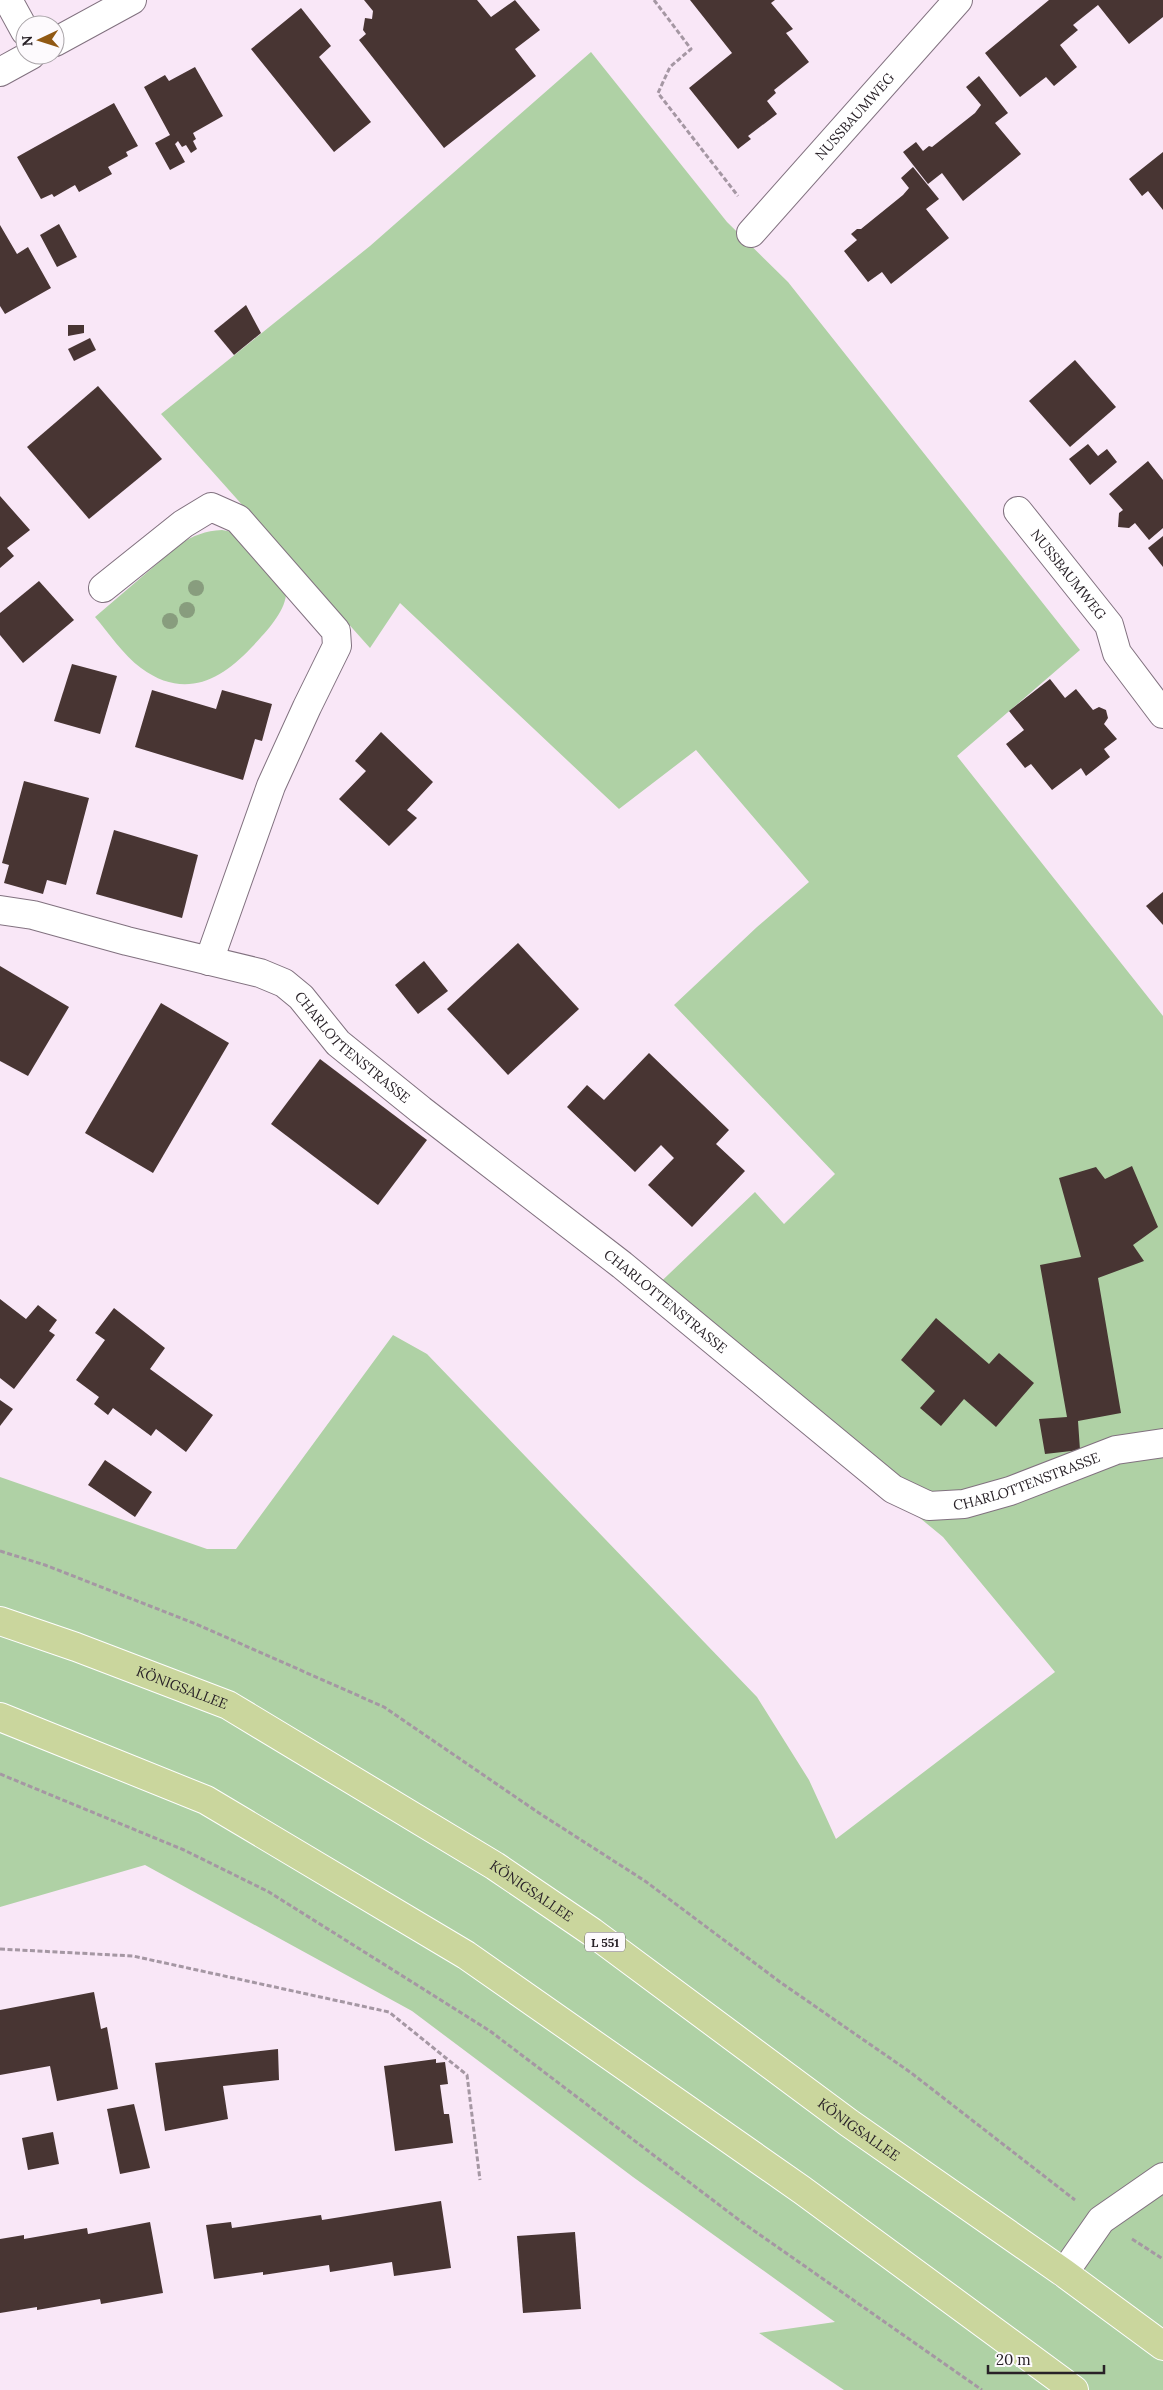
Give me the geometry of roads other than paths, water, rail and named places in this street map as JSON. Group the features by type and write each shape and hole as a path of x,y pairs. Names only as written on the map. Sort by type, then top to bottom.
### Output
{"main road":[{"name":"KÖNIGSALLEE","path":"0,1621 76,1646 228,1705 495,1866 592,1932 849,2123 1064,2273 1163,2346"},
{"path":"0,1717 206,1800 466,1955 802,2190 1074,2390"}],"street":[{"path":"8,0 16,15"},
{"path":"65,37 132,0"},
{"name":"NUSSBAUMWEG","path":"755,228 958,0"},
{"path":"0,72 15,64"},
{"path":"103,588 183,524 211,507 238,519 336,632 337,646 306,707 271,786 209,961"},
{"name":"NUSSBAUMWEG","path":"1018,511 1109,625 1117,653 1163,714"},
{"name":"CHARLOTTENSTRASSE","path":"0,910 33,915 260,973 284,983 301,997 338,1042 429,1116 622,1265 893,1489 929,1506 964,1504 1010,1491 1116,1450 1163,1444"},
{"path":"1064,2273 1101,2220 1163,2176"}]}
